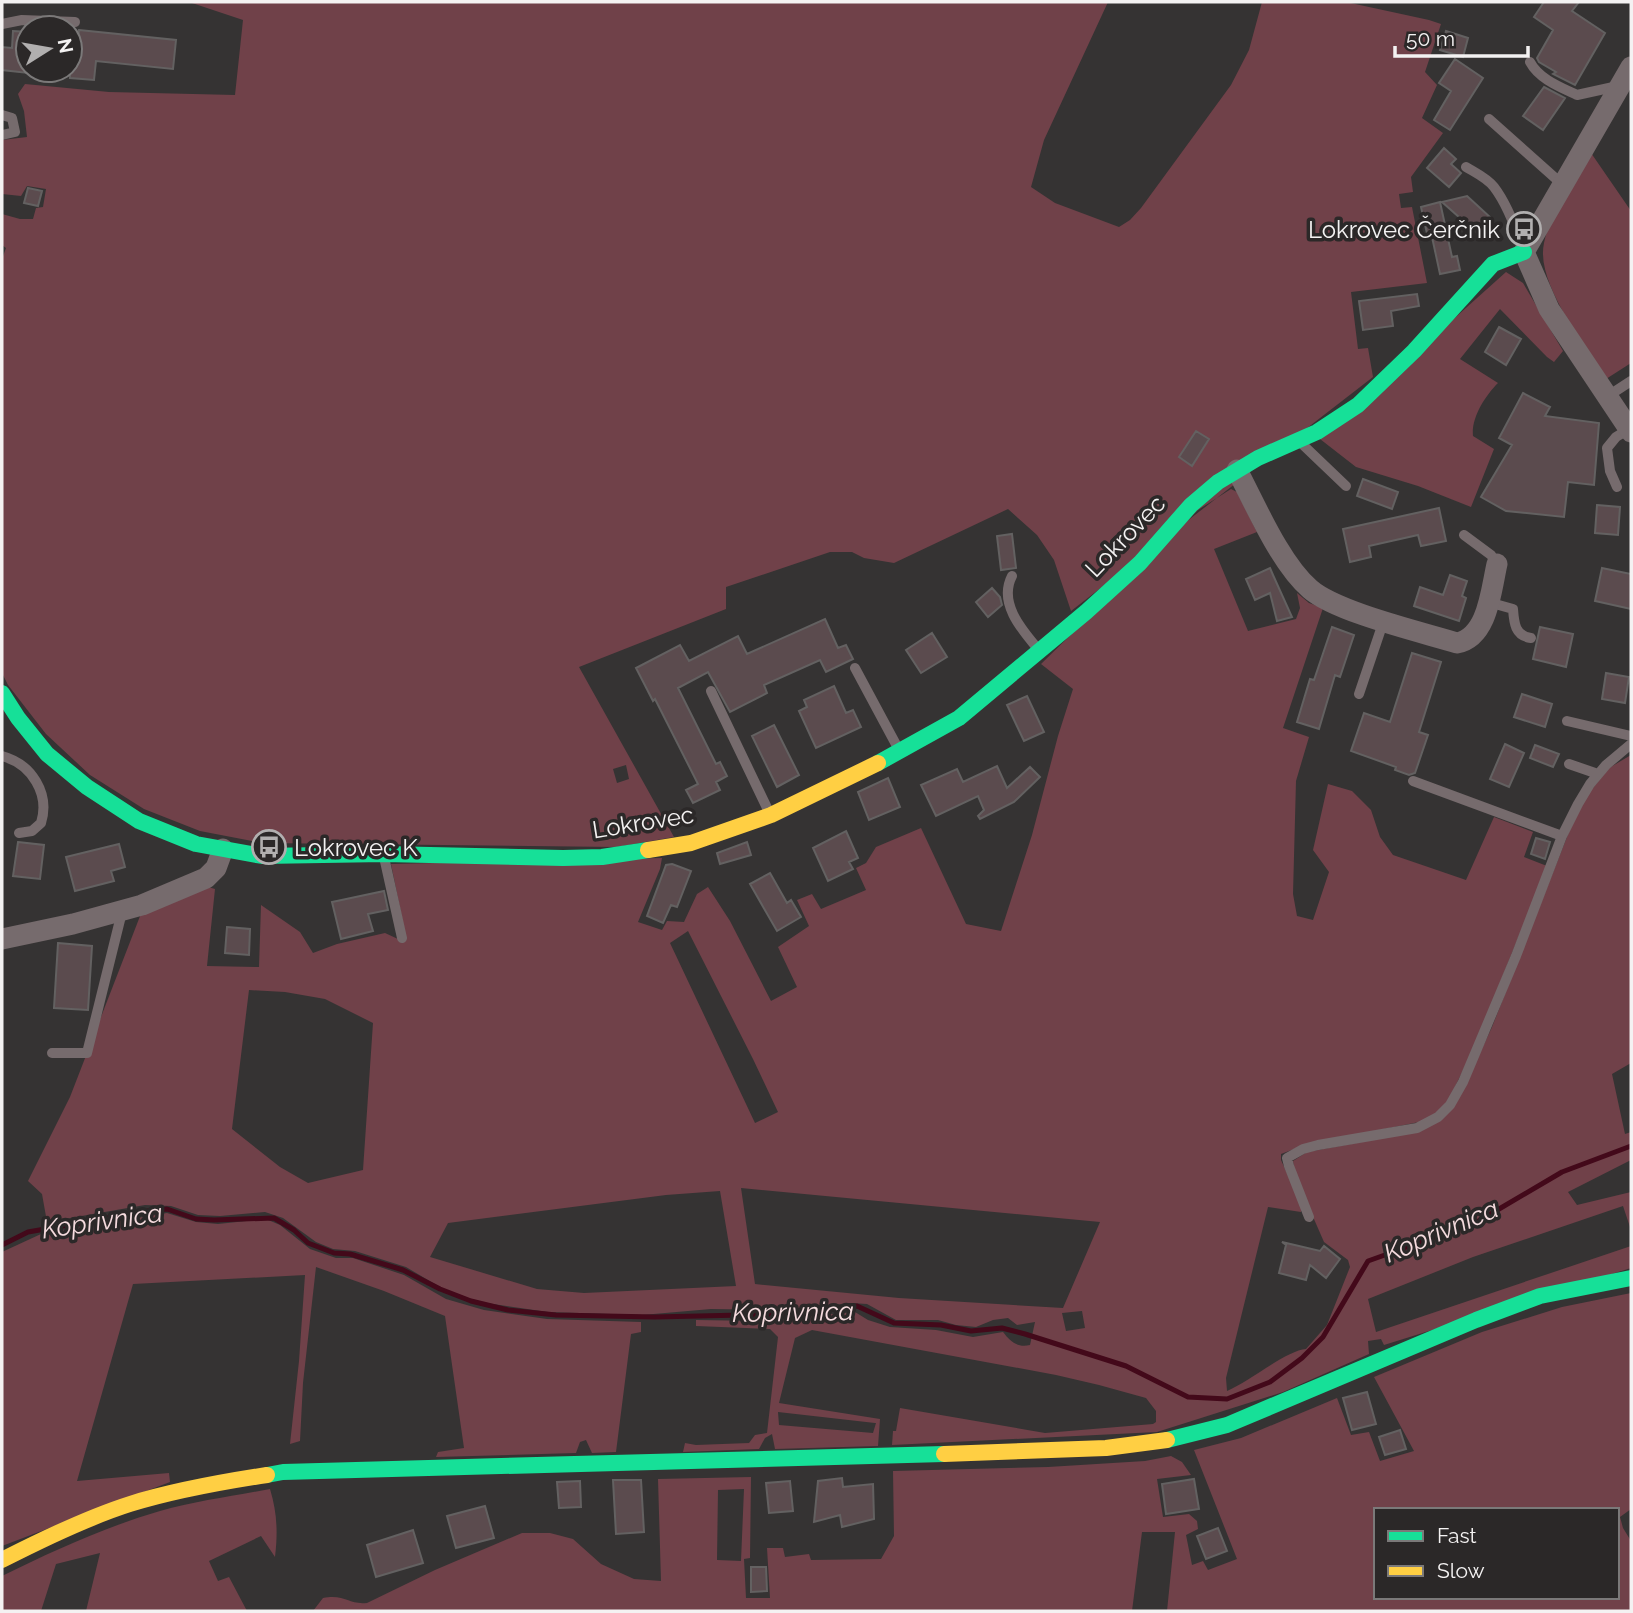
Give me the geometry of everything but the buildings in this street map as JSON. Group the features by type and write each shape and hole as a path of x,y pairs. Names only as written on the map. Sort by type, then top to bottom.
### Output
{"street":[{"path":"1630,430 1549,309 1524,251 1631,67"},
{"name":"Lokrovec","path":"2,694 47,754 87,787 139,821 196,844 262,856 384,854 602,858 691,843 771,815 901,752 959,718 1140,563 1191,505 1218,482 1258,458 1299,441 1358,405 1414,351 1493,264 1524,251"},
{"path":"1237,470 1294,573 1312,591 1340,606 1457,643 1467,641 1478,631 1497,564"},
{"path":"2,939 122,912 206,878 216,868 223,849"},
{"path":"2,1560 129,1504 204,1484 283,1472 1047,1451 1164,1441 1227,1425 1476,1320 1540,1296 1631,1278"}],"lane":[{"path":"1530,62 1534,70 1545,78 1577,95 1618,86"},
{"path":"2,114 12,118 15,126 15,132 2,135"},
{"path":"1489,119 1563,185"},
{"path":"1466,167 1494,187 1524,251"},
{"path":"1608,396 1631,381"},
{"path":"1617,487 1607,448 1616,437 1630,430"},
{"path":"1299,441 1346,486"},
{"path":"1464,536 1491,555 1497,564"},
{"path":"1012,576 1007,585 1007,598 1013,614 1040,651"},
{"path":"1488,602 1513,610 1517,631 1524,637 1531,638"},
{"path":"1359,694 1384,620"},
{"path":"855,668 901,752"},
{"path":"711,691 771,815"},
{"path":"1567,722 1631,736"},
{"path":"1309,1217 1287,1158 1318,1145 1417,1128 1438,1117 1456,1095 1516,956 1562,835 1590,784 1631,744"},
{"path":"2,756 22,765 31,775 41,789 45,804 41,824 32,831 19,833"},
{"path":"1569,764 1598,774"},
{"path":"1413,781 1562,835"},
{"path":"384,854 402,938"},
{"path":"52,1053 87,1053 122,912"}],"shaded area":[{"path":"189,2 1108,2 1044,140 1031,187 1055,203 1119,227 1141,208 1231,85 1249,50 1262,2 1346,2 1441,24 1425,72 1437,85 1422,118 1443,133 1411,177 1413,192 1399,194 1401,208 1412,207 1427,283 1351,292 1358,349 1368,348 1373,377 1071,611 1054,560 1037,535 1008,509 894,563 864,558 852,552 830,552 726,587 726,609 579,667 674,837 617,847 262,843 200,831 144,809 90,775 46,734 8,685 2,673 2,259 6,248 2,245 2,214 33,219 36,208 43,207 46,189 27,186 21,196 2,194 2,140 27,137 24,111 18,94 25,84 109,92 235,95 243,20","holes":["626,765 629,779 617,783 613,769"]},
{"path":"1589,150 1631,211 1631,363 1606,379 1554,295 1543,259 1544,243 1552,219"},
{"path":"1506,272 1523,283 1563,351 1554,362 1500,309 1460,359 1498,383 1488,394 1474,422 1473,436 1494,449 1471,507 1418,486 1356,467 1320,439"},
{"path":"1231,489 1237,492 1257,532 1214,549 1248,631 1296,619 1300,608 1297,593 1309,603 1323,608 1283,728 1309,737 1296,781 1293,894 1297,916 1313,920 1329,872 1313,850 1328,784 1352,791 1371,810 1380,837 1393,855 1466,880 1494,817 1533,832 1524,857 1547,866 1473,1050 1448,1101 1437,1114 1424,1121 1305,1145 1281,1154 1281,1160 1302,1206 1301,1212 1268,1207 1226,1378 1227,1391 1278,1360 1306,1349 1327,1325 1350,1267 1348,1260 1324,1242 1296,1178 1293,1161 1307,1152 1416,1132 1460,1096 1492,1027 1580,804 1609,768 1631,755 1631,1063 1612,1074 1625,1134 1631,1132 1631,1160 1568,1192 1577,1205 1631,1192 1631,1230 1623,1206 1473,1257 1368,1299 1376,1332 1631,1246 1631,1268 1384,1345 1381,1339 1368,1341 1369,1354 1283,1392 1157,1432 892,1445 900,1408 1045,1433 1153,1424 1156,1422 1156,1411 1146,1398 1099,1385 812,1330 795,1338 779,1403 880,1419 878,1446 775,1449 772,1434 765,1438 759,1449 683,1452 685,1443 749,1443 755,1435 767,1433 778,1337 770,1329 696,1326 696,1320 760,1321 855,1312 868,1320 890,1327 936,1330 973,1337 1003,1332 1021,1346 1030,1345 1035,1322 1017,1325 1008,1318 993,1320 976,1327 938,1320 896,1320 867,1304 851,1303 781,1310 711,1309 642,1315 548,1312 486,1303 450,1293 406,1267 355,1251 333,1249 316,1242 283,1218 265,1212 198,1215 171,1206 145,1205 47,1222 42,1194 28,1181 70,1097 142,911 208,887 215,889 207,966 259,967 261,905 300,932 313,953 337,944 385,933 398,939 406,937 391,864 662,858 638,922 662,930 667,921 684,922 697,894 708,887 730,921 771,1001 797,987 778,947 809,926 797,900 812,894 821,909 866,890 856,868 866,863 876,847 921,828 966,924 1001,931 1032,835 1073,689 1041,664 1198,510","holes":["688,931 778,1112 755,1123 670,943","249,990 285,992 325,999 373,1023 363,1170 308,1183 280,1167 232,1129","741,1188 1100,1222 1063,1308 899,1298 755,1284","720,1191 736,1286 584,1293 537,1289 430,1257 448,1223 666,1195","1082,1311 1085,1328 1066,1331 1062,1313","778,1412 876,1423 873,1433 779,1425"]},
{"path":"167,1213 196,1222 218,1224 266,1219 280,1225 310,1249 336,1258 353,1258 404,1275 446,1299 484,1310 547,1319 641,1322 641,1332 631,1334 616,1452 592,1453 586,1440 580,1442 576,1453 436,1457 438,1452 464,1448 445,1316 316,1267 303,1383 300,1441 290,1444 305,1275 133,1284 77,1481 169,1473 170,1482 2,1546 2,1252 41,1234"},
{"path":"1631,1293 1631,1509 1620,1517 1631,1541 1631,1611 1167,1611 1175,1532 1142,1532 1132,1611 313,1611 323,1598 337,1597 367,1603 522,1533 550,1533 573,1539 601,1564 634,1579 661,1581 658,1479 751,1477 750,1558 744,1559 746,1598 770,1598 767,1548 783,1548 785,1557 809,1554 811,1560 881,1559 894,1536 893,1471 1048,1467 1145,1461 1171,1456 1182,1462 1191,1475 1157,1479 1163,1517 1189,1514 1197,1521 1198,1529 1186,1535 1192,1565 1203,1561 1208,1570 1237,1559 1194,1450 1241,1438 1337,1398 1351,1435 1369,1432 1380,1461 1414,1451 1374,1377 1482,1332 1562,1307","holes":["744,1489 741,1561 717,1560 718,1490"]},
{"path":"270,1489 276,1522 275,1557 261,1536 209,1561 218,1581 229,1577 247,1611 86,1611 100,1553 56,1564 41,1611 2,1611 2,1576 60,1549 119,1524 160,1511"}],"waterway":[{"name":"Koprivnica","path":"2,1245 28,1232 167,1209 196,1219 274,1218 294,1230 308,1243 334,1253 350,1254 403,1270 471,1301 508,1310 556,1315 655,1317 781,1314 857,1306 894,1323 941,1325 971,1331 1002,1328 1126,1366 1188,1397 1227,1399 1270,1382 1302,1358 1323,1337 1368,1261 1477,1222 1562,1172 1631,1146"}],"traffic: fast":[{"path":"878,763 959,718 1140,563 1191,505 1218,482 1258,458 1317,432 1358,405 1414,351 1493,264 1524,252"},
{"path":"2,693 47,754 87,787 139,821 196,844 262,856 384,854 563,858 602,857 648,850"},
{"path":"1167,1440 1227,1425 1476,1320 1540,1296 1631,1278"},
{"path":"267,1475 283,1472 944,1454"}],"traffic: slow":[{"path":"648,850 691,843 771,815 878,763"},
{"path":"944,1454 1106,1448 1167,1440"},
{"path":"2,1560 65,1529 130,1504 198,1487 267,1475"}],"place":[{"name":"Lokrovec Čerčnik","path":"1524,229"},
{"name":"Lokrovec K","path":"269,847"}]}
